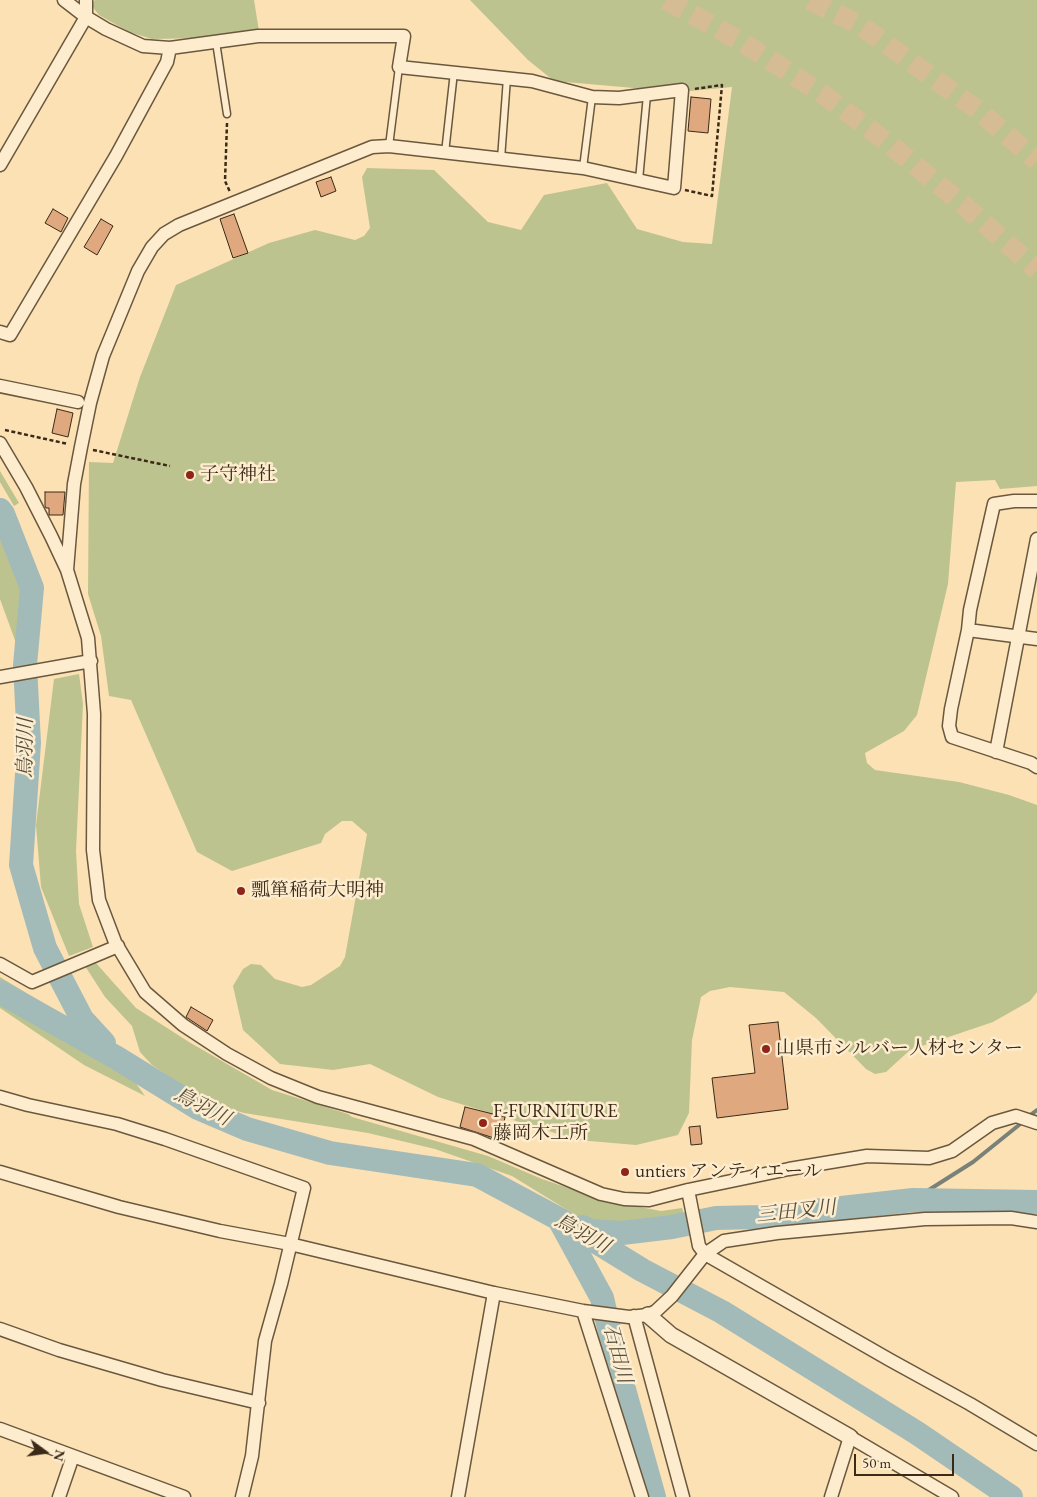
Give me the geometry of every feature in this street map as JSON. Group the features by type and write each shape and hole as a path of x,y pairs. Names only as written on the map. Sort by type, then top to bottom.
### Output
{"street":[{"path":"64,0 106,29 143,46 170,48 258,36 404,36 399,67 532,81 592,97 619,98 682,90 674,188 583,168 388,146 372,147 360,150 179,225 164,234 152,247 138,271 103,356 90,403 74,484 66,570"},
{"path":"0,165 86,17 86,0"},
{"path":"0,332 10,335 116,156 167,62 170,48"},
{"path":"0,386 78,402"},
{"path":"0,443 34,503 66,570 88,638 94,714 93,850 99,900 118,946 145,992 183,1025 227,1054 271,1078 318,1098 474,1139 601,1194 624,1199 649,1200 688,1194 789,1169 866,1156 929,1158 952,1151 992,1123 1016,1116 1035,1122"},
{"path":"1037,501 1014,501 994,504 970,610 968,630 949,726 952,737 1037,767"},
{"path":"996,752 1037,539"},
{"path":"968,630 1037,639"},
{"path":"0,678 89,661"},
{"path":"0,964 32,982 118,946"},
{"path":"0,1097 117,1124 304,1188 265,1342 252,1456 242,1497"},
{"path":"0,1172 119,1207 220,1231 290,1244 494,1293 586,1311 642,1315 671,1335 850,1437 938,1493 952,1497"},
{"path":"642,1315 672,1296 697,1265 702,1250 688,1194"},
{"path":"702,1250 724,1240 925,1219 1011,1218 1037,1222"},
{"path":"702,1250 882,1356 970,1404 1037,1444"},
{"path":"458,1497 494,1293"},
{"path":"586,1311 642,1497"},
{"path":"642,1315 683,1497"},
{"path":"0,1328 59,1350 162,1380 259,1403"},
{"path":"0,1429 184,1497"},
{"path":"831,1497 850,1437"},
{"path":"59,1497 73,1456"}],"lane":[{"path":"216,42 227,114"},
{"path":"388,146 399,67"},
{"path":"445,153 454,72"},
{"path":"501,159 508,78"},
{"path":"639,180 647,95"},
{"path":"583,168 592,97"}],"path":[{"path":"674,188 712,196 722,85 682,90"},
{"path":"227,114 225,181 234,202"},
{"path":"0,429 170,466"}],"green space":[{"path":"95,0 254,0 259,31 203,38 152,39 129,32 99,15 91,5"},
{"path":"470,0 1037,0 1037,486 1000,489 995,480 956,482 948,584 917,715 904,731 865,753 867,763 875,770 959,782 1009,795 1037,805 1037,992 1030,1001 993,1022 910,1050 886,1072 875,1074 866,1069 816,1018 784,992 730,987 710,991 701,997 692,1040 689,1113 678,1135 636,1145 578,1140 438,1097 370,1064 333,1070 280,1064 243,1030 233,986 243,969 251,964 261,965 275,979 302,987 311,985 340,966 345,957 367,834 352,821 342,821 325,834 321,843 232,871 197,852 131,700 109,696 101,636 88,594 89,462 113,463 140,377 176,285 269,243 315,230 355,240 364,236 370,228 362,177 367,168 434,170 488,222 521,230 544,195 607,183 637,229 683,242 712,244 732,87 680,92 554,81 528,60"},
{"path":"0,471 19,503 14,506 0,482"},
{"path":"0,533 6,544 25,597 27,621 20,654 0,599"},
{"path":"79,674 83,704 76,851 79,904 93,947 69,956 41,887 36,825 54,679"},
{"path":"96,963 136,1008 189,1042 272,1090 348,1114 352,1117 488,1156 542,1179 603,1200 661,1211 682,1208 685,1217 646,1226 604,1227 582,1219 512,1176 435,1149 368,1133 244,1113 208,1103 152,1065 140,1052 132,1026 105,997 85,966"},
{"path":"0,977 41,1002 91,1055 133,1079 145,1096 84,1065 0,1008"}],"building":[{"path":"691,97 711,99 708,133 688,131"},
{"path":"331,177 336,191 321,197 316,182"},
{"path":"53,209 68,218 61,232 45,223"},
{"path":"234,214 248,253 233,258 220,219"},
{"path":"101,219 113,226 97,255 84,247"},
{"path":"57,409 73,413 68,437 52,433"},
{"path":"45,492 65,492 63,515 49,515 49,508 45,506"},
{"path":"191,1007 213,1020 207,1031 186,1017"},
{"name":"山県市シルバー人材センター","path":"778,1022 788,1109 717,1118 712,1078 755,1073 749,1025"},
{"name":"F-FURNITURE 藤岡木工所","path":"465,1107 505,1117 500,1140 460,1127"},
{"path":"700,1126 702,1144 691,1145 689,1127"}],"waterway":[{"name":"鳥羽川","path":"0,510 32,588 25,665 29,743 21,865 45,948 82,1019 104,1043"},
{"name":"鳥羽川","path":"0,992 117,1058 198,1108 247,1129 330,1153 477,1175 559,1219 642,1270 722,1312 917,1433 1011,1497"},
{"path":"1029,1116 1037,1110"},
{"path":"913,1200 973,1162 1024,1121"},
{"name":"三田叉川","path":"582,1227 591,1231 622,1233 672,1227 716,1218 761,1217 913,1200 1037,1202"},
{"name":"石田川","path":"560,1221 602,1298 620,1375 654,1497"}],"tunnel":[{"path":"666,0 742,42 824,95 888,143 966,207 1037,270"},
{"path":"810,0 863,27 979,111 1037,161"}],"place":[{"name":"子守神社","path":"190,475"},
{"name":"瓢箪稲荷大明神","path":"241,891"},
{"name":"山県市シルバー人材センター","path":"766,1049"},
{"name":"F-FURNITURE 藤岡木工所","path":"483,1123"},
{"name":"untiers アンティエール","path":"625,1172"}]}
